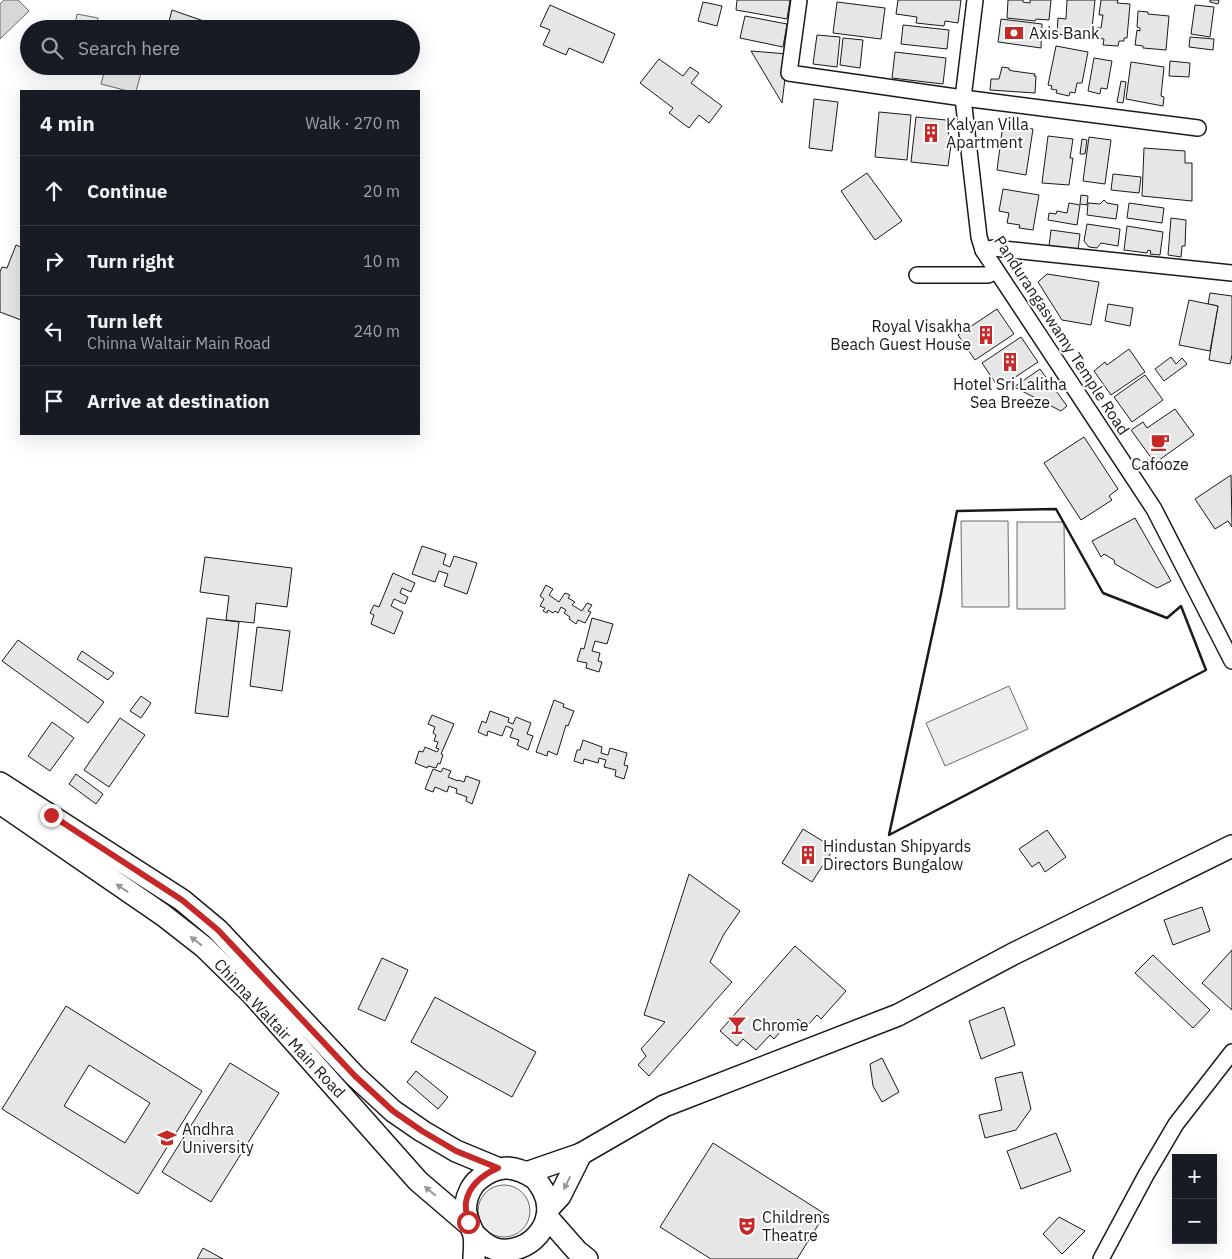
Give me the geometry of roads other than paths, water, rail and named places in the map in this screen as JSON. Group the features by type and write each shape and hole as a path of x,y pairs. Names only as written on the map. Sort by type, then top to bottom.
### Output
{"street":[{"path":"799,0 789,73 963,98 1198,128"},
{"name":"Pandurangaswamy Temple Road","path":"975,0 963,98 979,237 983,250 1154,509 1232,661"},
{"path":"983,250 993,248 1232,273"},
{"path":"917,275 988,276 996,271"},
{"name":"Chinna Waltair Main Road","path":"0,783 182,900 218,930 355,1076 393,1111 456,1151 498,1168"},
{"name":"Chinna Waltair Main Road","path":"0,803 163,915 204,947 252,994 418,1181 470,1228"},
{"path":"526,1173 581,1154 664,1106 898,1015 1013,954 1232,846"},
{"path":"1102,1259 1136,1193 1176,1124 1232,1052"},
{"path":"547,1213 560,1196 581,1154"},
{"path":"470,1228 483,1243 494,1248 526,1253 544,1226 547,1213 544,1193 537,1181 526,1173 507,1168 498,1168 488,1172 473,1185 466,1203 474,1259"},
{"path":"547,1213 577,1251 588,1259"}],"place":[{"name":"Axis Bank","path":"1014,33"},
{"name":"Kalyan Villa Apartment","path":"931,133"},
{"name":"Royal Visakha Beach Guest House","path":"986,335"},
{"name":"Hotel Sri Lalitha Sea Breeze","path":"1010,362"},
{"name":"Cafooze","path":"1160,442"},
{"name":"Hindustan Shipyards Directors Bungalow","path":"808,855"},
{"name":"Chrome","path":"737,1025"},
{"name":"Andhra University","path":"167,1138"},
{"name":"Childrens Theatre","path":"747,1226"}]}
